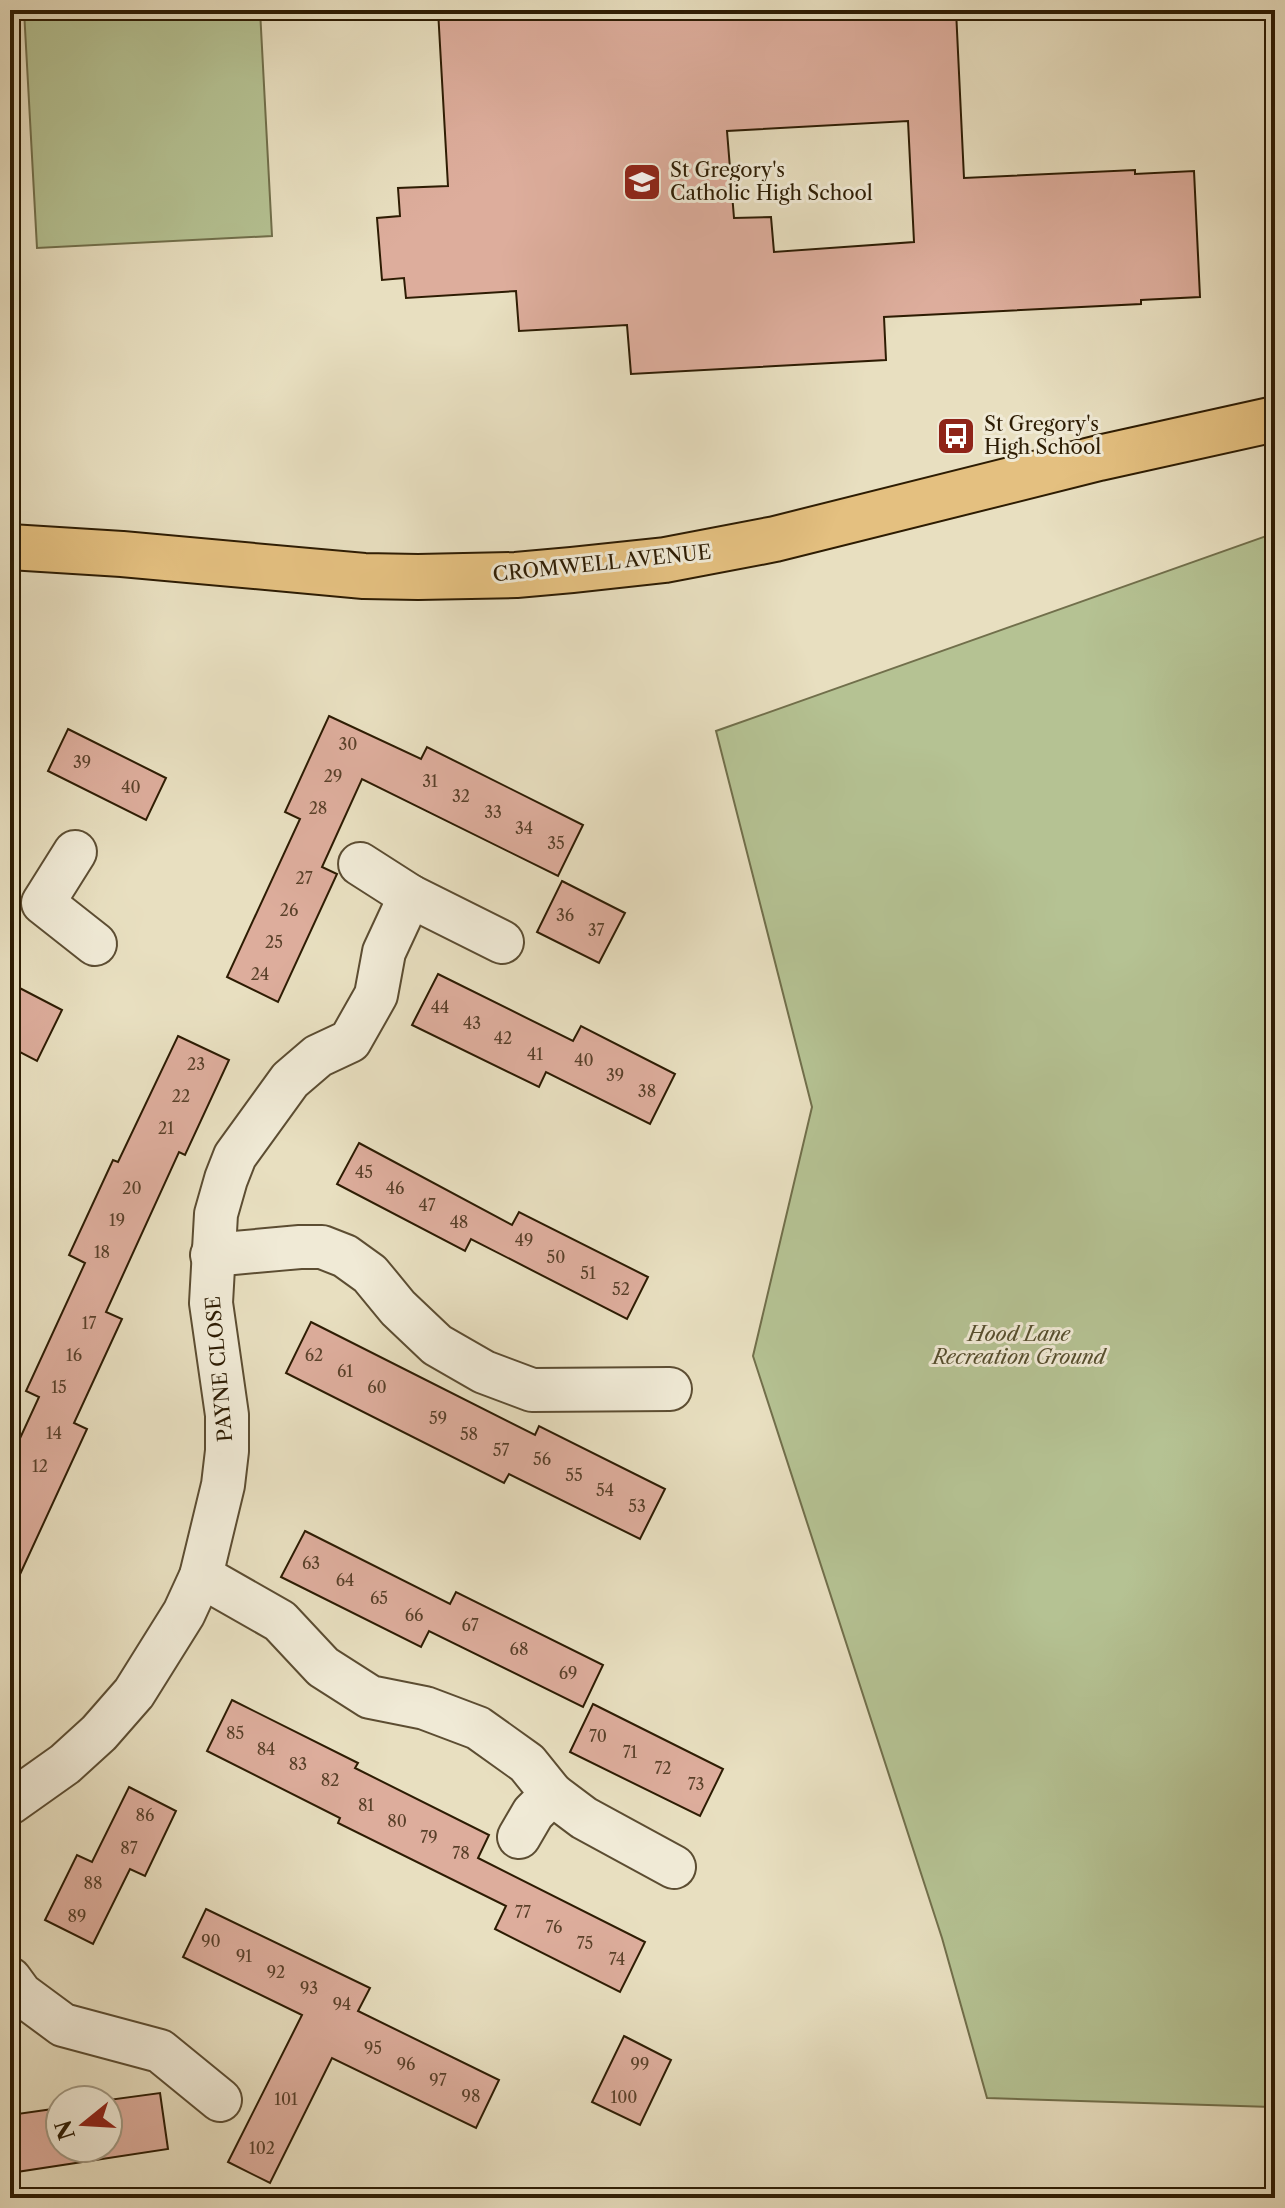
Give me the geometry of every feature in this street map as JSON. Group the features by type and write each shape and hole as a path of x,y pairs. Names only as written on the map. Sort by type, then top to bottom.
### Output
{"main road":[{"name":"CROMWELL AVENUE","path":"10,547 364,576 502,575 572,570 665,560 775,539 1099,458 1275,419"}],"street":[{"path":"75,852 26,895 95,944"},
{"path":"360,864 410,896 502,942"},
{"name":"PAYNE CLOSE","path":"10,1803 65,1764 99,1733 134,1693 184,1613 201,1576 223,1485 227,1451 225,1401 211,1303 216,1214 235,1156 290,1080 318,1056 350,1041 376,995 384,952 410,896"},
{"path":"212,1255 322,1247 345,1256 370,1274 398,1308 437,1345 484,1372 532,1390 670,1389"},
{"path":"201,1576 280,1621 323,1667 370,1697 425,1708 478,1728 527,1763 552,1794 584,1818 674,1867"},
{"path":"519,1837 533,1813 552,1794"},
{"path":"10,1979 21,1994 63,2025 160,2051 220,2100"}],"green space":[{"path":"24,10 260,10 272,236 37,248"},
{"name":"Hood Lane Recreation Ground","path":"1275,533 1275,2107 987,2098 942,1938 753,1356 812,1107 716,731"}],"building":[{"path":"438,10 956,10 964,178 1135,170 1135,174 1194,171 1200,297 1141,300 1141,304 884,317 886,360 631,374 627,325 519,331 516,291 406,298 404,278 382,280 377,218 400,216 398,188 448,186","holes":["908,121 914,242 774,252 771,217 734,218 727,131"]},
{"path":"329,716 421,759 427,747 583,825 558,876 362,779 322,867 337,874 278,1002 227,977 300,819 285,812"},
{"path":"68,729 166,778 146,820 48,771"},
{"path":"562,881 625,913 599,963 537,932"},
{"path":"438,974 573,1041 581,1026 675,1074 650,1124 546,1072 539,1087 412,1025"},
{"path":"10,983 62,1010 37,1061 10,1047"},
{"path":"178,1036 229,1060 185,1155 179,1152 106,1312 122,1319 74,1423 87,1429 10,1596 10,1460 39,1397 26,1391 85,1263 69,1255 113,1160 118,1162"},
{"path":"359,1143 512,1225 519,1212 648,1277 627,1319 471,1239 465,1251 337,1184"},
{"path":"311,1322 535,1435 539,1426 665,1489 640,1539 509,1474 504,1483 286,1373"},
{"path":"305,1531 450,1604 456,1592 603,1665 583,1707 429,1631 421,1647 281,1577"},
{"path":"232,1700 358,1763 355,1768 489,1835 478,1858 645,1942 620,1992 495,1929 506,1906 338,1823 340,1818 207,1751"},
{"path":"593,1704 723,1769 700,1816 570,1752"},
{"path":"129,1787 176,1811 145,1876 130,1869 93,1944 45,1920 77,1855 92,1862"},
{"path":"206,1909 370,1988 358,2011 499,2080 476,2128 332,2058 270,2183 228,2162 302,2015 183,1957"},
{"path":"624,2036 671,2060 640,2125 592,2102"},
{"path":"160,2093 168,2149 124,2156 124,2098"},
{"path":"44,2110 44,2164 69,2164 10,2173 10,2115"}],"place":[{"name":"St Gregory's Catholic High School","path":"642,182"},
{"name":"St Gregory's High School","path":"956,436"}]}
